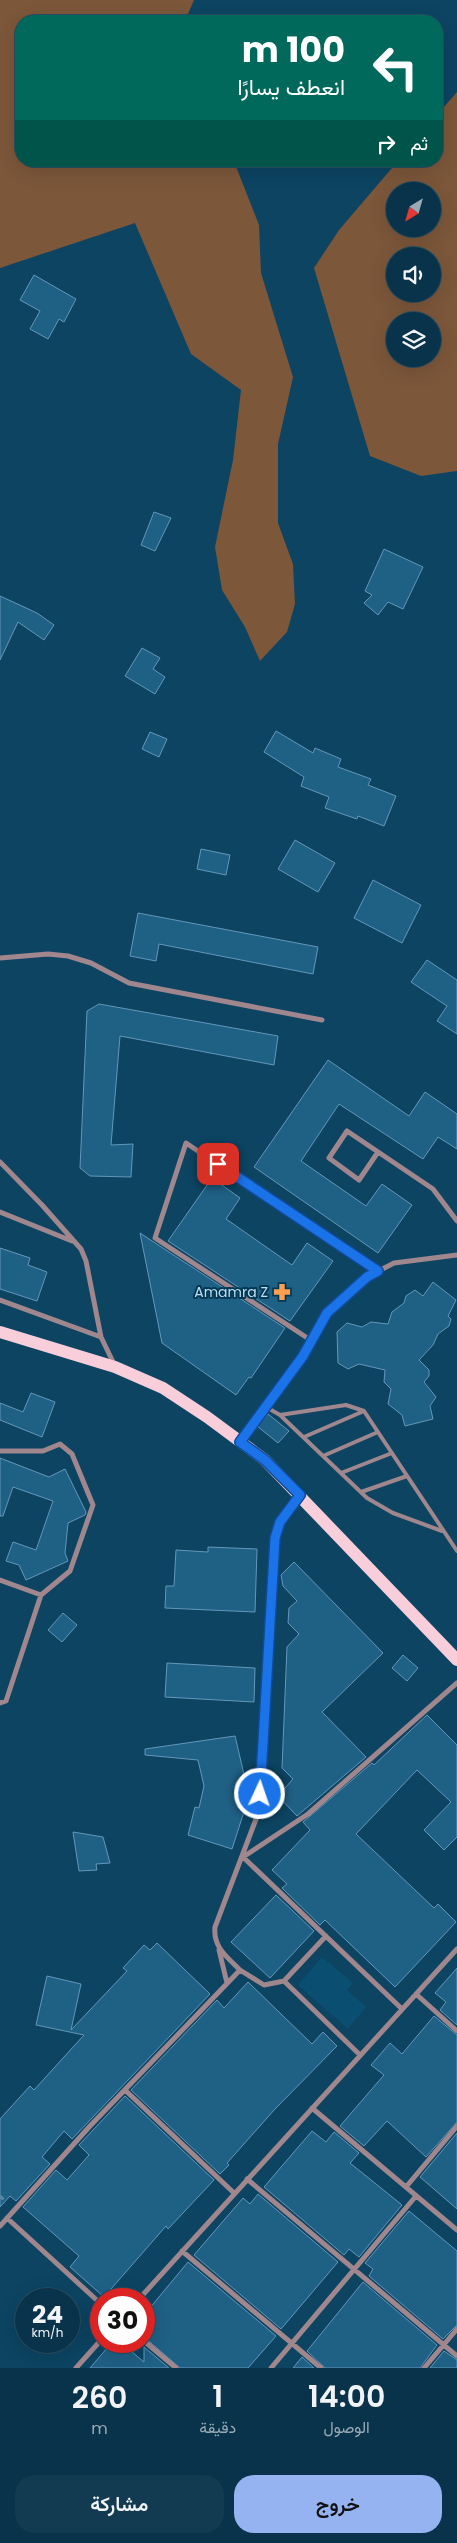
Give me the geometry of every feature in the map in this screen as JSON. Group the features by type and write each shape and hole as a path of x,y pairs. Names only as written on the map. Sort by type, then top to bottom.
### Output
{"main road":[{"path":"0,1332 115,1367 163,1388 240,1442 265,1460 300,1495 457,1660"}],"street":[{"path":"0,958 48,954 68,956 91,963 129,983 322,1020"},
{"path":"378,1152 359,1180 329,1158 347,1131 378,1152 433,1190 457,1221"},
{"path":"312,1341 155,1238 186,1143 378,1271"},
{"path":"0,1162 42,1204 81,1248 86,1261 101,1337 115,1367"},
{"path":"0,1212 73,1241"},
{"path":"240,1442 264,1406 303,1356 327,1313 367,1277 394,1263 457,1255"},
{"path":"0,1300 101,1337"},
{"path":"0,1452 43,1451 60,1444 72,1454 93,1505 70,1571 41,1595 6,1701 0,1703"},
{"path":"227,1983 214,1937 215,1927 261,1806 275,1538 280,1522 300,1495"},
{"path":"0,1580 41,1595"},
{"path":"243,1857 308,1814 457,1683"},
{"path":"243,1857 402,2009"},
{"path":"219,1950 240,1970 264,1985 284,1980 326,1936"},
{"path":"149,2288 457,1948"},
{"path":"0,2226 125,2090 240,1970"},
{"path":"284,1980 360,2055"},
{"path":"416,1994 457,2031"},
{"path":"125,2090 234,2193"},
{"path":"312,2108 457,2230"},
{"path":"406,2187 457,2126"},
{"path":"247,2179 457,2356"},
{"path":"271,2368 416,2196"},
{"path":"7,2218 90,2294"},
{"path":"182,2251 321,2368"},
{"path":"424,2368 457,2329"},
{"path":"155,2350 176,2368"},
{"path":"76,2368 90,2352"}],"lane":[{"path":"280,1414 346,1405 364,1410 457,1551"},
{"path":"264,1406 280,1414 361,1492 393,1513 444,1531"},
{"path":"304,1437 364,1410"},
{"path":"323,1456 378,1432"},
{"path":"341,1473 392,1453"},
{"path":"361,1492 407,1476"}],"shaded area":[{"path":"0,0 194,0 188,15 15,15 15,167 235,167 237,169 259,225 261,273 293,377 278,444 278,523 293,564 295,604 287,632 260,661 245,627 222,590 215,547 233,460 241,390 191,354 135,223 0,268"},
{"path":"457,92 457,471 421,476 370,456 314,268 339,230 393,167 443,167 443,108"},
{"path":"322,1957 353,1983 347,1990 366,2007 348,2029 298,1985"}],"building":[{"path":"34,275 76,299 64,322 59,319 48,339 30,329 40,311 20,300"},
{"path":"154,512 171,518 155,551 141,545"},
{"path":"384,549 423,567 403,609 388,602 378,615 364,603 372,595 365,591"},
{"path":"0,596 37,613 54,625 44,640 18,622 0,660"},
{"path":"142,648 160,658 153,669 165,677 155,694 125,676"},
{"path":"276,731 313,753 315,748 341,759 338,767 371,779 368,785 396,796 384,826 358,816 357,819 325,808 329,797 301,786 304,777 264,752"},
{"path":"150,732 167,739 159,757 142,749"},
{"path":"295,840 335,863 318,892 278,869"},
{"path":"201,849 230,855 226,875 197,869"},
{"path":"373,880 421,905 402,943 354,918"},
{"path":"138,913 318,947 313,974 159,944 156,961 130,956"},
{"path":"427,960 457,980 457,1034 437,1021 447,1006 411,982"},
{"path":"99,1004 278,1036 274,1065 120,1036 111,1145 133,1144 131,1177 90,1176 80,1168 87,1011"},
{"path":"328,1060 409,1116 425,1092 457,1114 457,1149 438,1137 423,1159 339,1104 301,1161 366,1206 382,1184 412,1205 378,1253 254,1167"},
{"path":"212,1178 240,1198 226,1219 292,1265 307,1243 333,1261 290,1321 168,1241"},
{"path":"140,1233 285,1328 251,1378 249,1377 236,1395 162,1343"},
{"path":"0,1248 30,1258 28,1265 47,1272 37,1301 0,1289"},
{"path":"433,1282 456,1300 448,1316 451,1319 449,1326 438,1334 433,1345 419,1360 429,1370 429,1376 424,1382 436,1397 430,1406 433,1419 405,1426 402,1415 388,1404 391,1389 384,1382 385,1370 359,1364 348,1369 338,1363 337,1332 347,1323 362,1327 371,1322 388,1324 392,1312 404,1303 406,1296 415,1290 423,1296"},
{"path":"31,1393 55,1402 42,1437 0,1420 0,1403 23,1412"},
{"path":"268,1414 289,1431 278,1443 257,1426"},
{"path":"0,1458 49,1477 65,1469 86,1512 85,1515 68,1523 65,1553 68,1561 26,1580 19,1565 6,1561 13,1542 36,1550 53,1501 13,1487 3,1516 0,1516"},
{"path":"208,1547 257,1549 255,1612 165,1608 166,1586 174,1586 176,1550 208,1552"},
{"path":"294,1562 383,1653 322,1712 366,1757 297,1816 278,1796 293,1779 282,1768 287,1647 299,1634 288,1623 289,1608 297,1601 283,1586 281,1575"},
{"path":"63,1613 77,1625 62,1642 48,1630"},
{"path":"403,1655 418,1668 407,1681 392,1668"},
{"path":"167,1663 255,1668 254,1702 165,1697"},
{"path":"427,1715 457,1745 457,1837 444,1850 424,1830 451,1802 417,1770 356,1834 434,1908 438,1904 456,1922 395,1987 325,1920 320,1925 282,1888 287,1884 272,1870 310,1830 303,1822 372,1763 374,1765"},
{"path":"235,1736 249,1796 232,1849 188,1835 195,1807 199,1808 204,1786 198,1760 145,1755 145,1749"},
{"path":"73,1832 103,1837 110,1863 96,1864 97,1870 79,1871"},
{"path":"276,1895 314,1931 270,1978 231,1942"},
{"path":"157,1943 210,1994 72,2139 64,2131 42,2157 50,2164 16,2201 10,2196 0,2207 0,2119 30,2086 34,2090 84,2035 36,2025 47,1976 81,1984 71,2030 127,1971 123,1968 144,1945 150,1950"},
{"path":"457,1968 457,2025 440,2010 446,2002 435,1993"},
{"path":"248,1982 312,2044 323,2032 337,2046 275,2109 227,2163 229,2165 220,2174 131,2090 217,2000 224,2008"},
{"path":"434,2016 457,2035 457,2122 426,2157 387,2121 364,2146 340,2126 384,2075 371,2065 390,2043 402,2054"},
{"path":"125,2096 214,2180 168,2229 166,2226 112,2288 94,2288 70,2267 79,2256 23,2207 56,2170 67,2180 89,2155 79,2145"},
{"path":"312,2131 326,2142 334,2132 359,2153 350,2163 402,2205 359,2257 349,2249 344,2255 264,2187"},
{"path":"457,2133 457,2209 420,2177"},
{"path":"258,2194 338,2262 281,2329 194,2255 243,2198 250,2204"},
{"path":"409,2211 457,2251 457,2325 443,2339 369,2276 373,2269 365,2263"},
{"path":"188,2262 276,2336 248,2368 180,2368 155,2346 155,2302"},
{"path":"363,2282 437,2345 420,2368 325,2368 307,2351"},
{"path":"444,2351 457,2360 457,2368 430,2368"},
{"path":"103,2353 133,2353 144,2362 144,2353 151,2353 169,2368 90,2368"},
{"path":"302,2357 314,2368 293,2368"}],"place":[{"name":"Amamra Z","path":"282,1292"}],"route":[{"path":"218,1164 378,1271 367,1277 339,1300 327,1313 303,1356 264,1406 240,1442 265,1460 300,1495 280,1522 275,1538 260,1794"}]}
